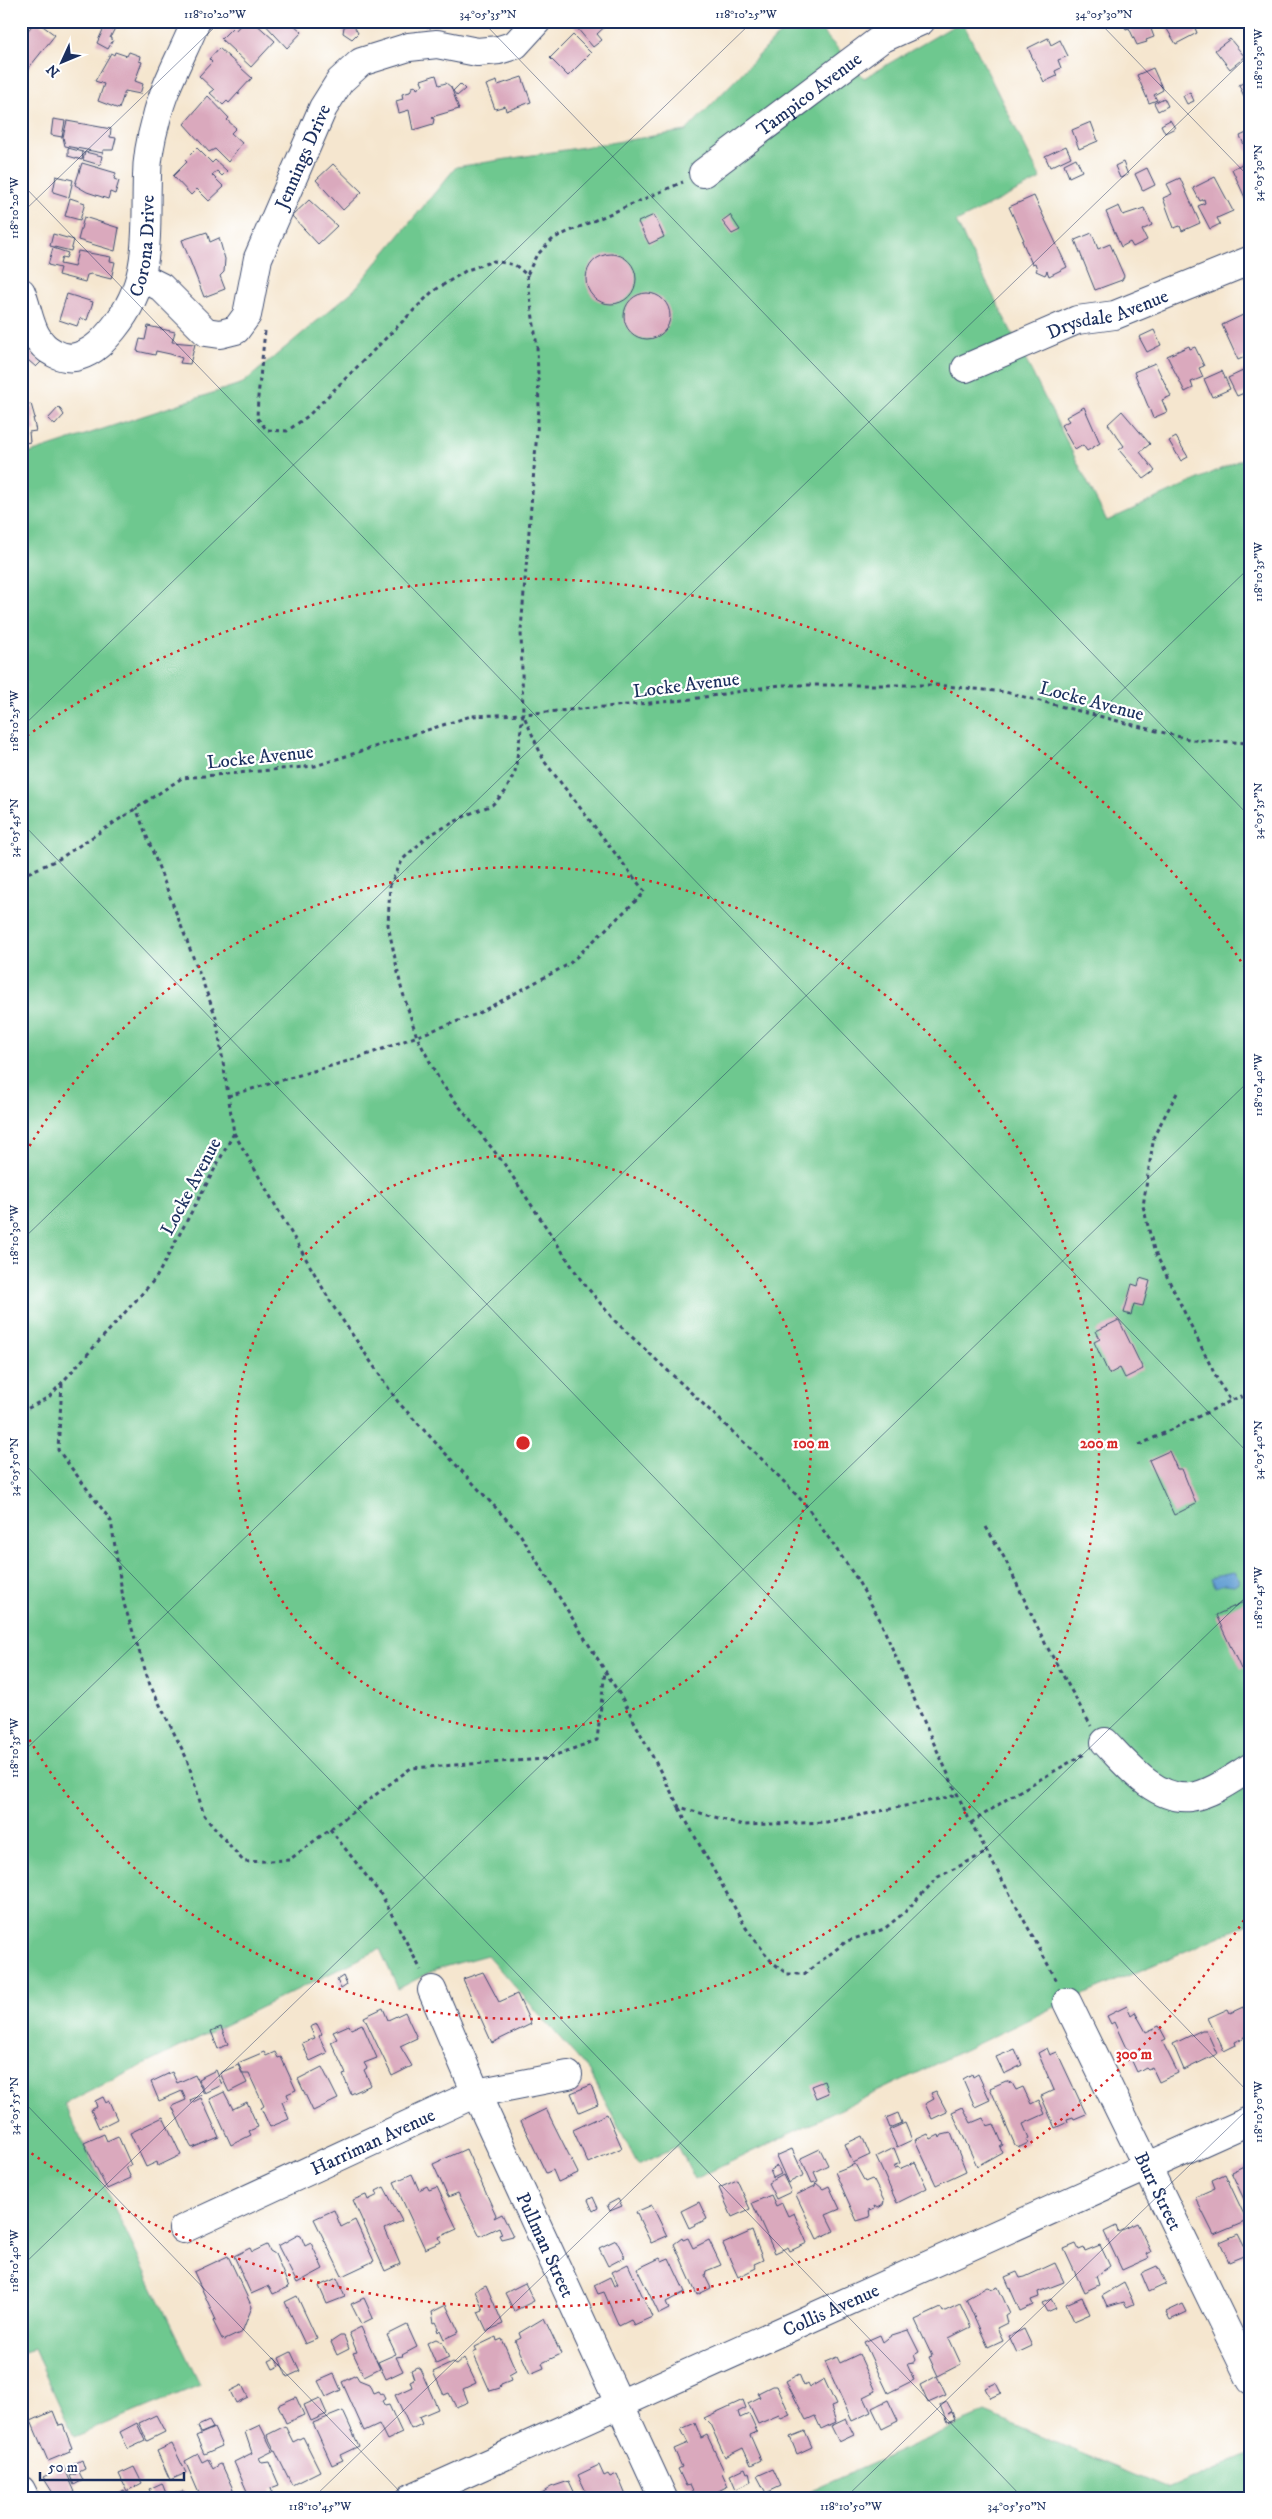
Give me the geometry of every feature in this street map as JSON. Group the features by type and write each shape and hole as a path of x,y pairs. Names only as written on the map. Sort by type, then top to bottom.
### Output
{"street":[{"name":"Corona Drive","path":"21,292 36,338 48,350 60,357 76,358 102,343 130,306 141,277 145,257 148,223 147,175 150,146 163,96 196,21"},
{"name":"Jennings Drive","path":"141,277 161,287 206,332 220,334 236,330 247,315 258,258 323,108 340,81 361,62 409,47 437,44 477,52 499,50 515,45 537,21"},
{"name":"Tampico Avenue","path":"703,173 881,39 920,21"},
{"name":"Drysdale Avenue","path":"966,368 1077,320 1115,315 1251,260"},
{"path":"1105,1742 1133,1770 1165,1794 1191,1797 1222,1785 1251,1767"},
{"name":"Pullman Street","path":"432,1990 476,2093 621,2403 663,2498"},
{"name":"Burr Street","path":"1067,2002 1251,2380"},
{"name":"Harriman Avenue","path":"183,2229 476,2093 568,2075"},
{"name":"Collis Avenue","path":"411,2498 1251,2120"},
{"path":"21,2490 25,2498"}],"path":[{"path":"703,173 554,238 536,256 527,275 537,347 539,407 521,630 523,714 515,772 505,792 492,805 469,814 428,836 403,859 390,885 388,925 401,987 416,1036 441,1083 505,1165 582,1280 615,1321 769,1466 810,1512 855,1576 879,1618 958,1795 1067,2002"},
{"path":"265,329 258,418 268,430 287,431 308,416 432,292 467,270 494,261 515,265 527,275"},
{"name":"Locke Avenue","path":"21,876 59,859 182,778 315,766 471,716 523,714 684,700 780,685 936,685 1005,692 1192,740 1251,743"},
{"path":"228,1096 358,1058 477,1014 569,964 645,892 544,761 523,714"},
{"name":"Locke Avenue","path":"21,1412 49,1398 156,1278 234,1133 216,1017 136,808"},
{"path":"1177,1093 1154,1136 1142,1206 1154,1250 1219,1383 1231,1401"},
{"path":"234,1133 333,1306 398,1402 520,1534 622,1698 678,1807 746,1928 771,1961 787,1974 804,1974 847,1940 884,1929 905,1912 938,1877 987,1852"},
{"path":"62,1384 58,1450 111,1521 124,1604 150,1685 187,1759 204,1815 244,1862 289,1860 411,1768 545,1759 597,1740 605,1670"},
{"path":"1139,1445 1241,1396 1251,1420"},
{"path":"972,1823 1013,1795 1105,1742 1094,1731 1046,1645 1005,1559 986,1526"},
{"path":"678,1807 743,1825 827,1822 958,1795"},
{"path":"330,1829 382,1896 432,1990"}],"green space":[{"path":"792,21 813,21 864,78 962,21 1041,179 956,222 1107,521 1251,455 1251,1923 1046,2011 695,2179 678,2146 638,2165 590,2072 487,1955 436,1969 398,1989 380,1949 64,2104 200,2385 74,2437 34,2349 21,2353 21,456 243,383 354,290 456,167 686,131"},
{"path":"985,2413 1168,2489 1251,2454 1251,2498 794,2498"}],"water":[{"path":"1234,1572 1240,1581 1234,1585 1225,1584 1214,1587 1211,1579 1218,1575"}],"building":[{"path":"36,21 55,35 24,74 21,72 21,33 24,35"},
{"path":"107,21 117,24 110,38 113,40 108,49 97,43"},
{"path":"244,21 253,21 275,41 251,67 221,39 232,28 235,31"},
{"path":"262,21 296,21 293,24 302,32 287,48"},
{"path":"571,21 611,21 597,34 602,40 593,47"},
{"path":"1126,21 1148,21 1154,37 1146,40 1147,42 1137,45 1129,28 1126,29 1124,24"},
{"path":"1162,21 1197,21 1193,23 1197,33 1176,44"},
{"path":"1242,21 1251,21 1251,32 1240,27"},
{"path":"352,23 358,33 352,39 343,33 344,27"},
{"path":"573,35 591,53 568,76 550,58"},
{"path":"1048,38 1051,45 1060,40 1068,56 1058,60 1061,68 1055,71 1057,76 1044,82 1028,48"},
{"path":"1230,39 1245,57 1230,69 1215,50"},
{"path":"219,48 252,78 239,92 239,95 238,93 229,103 227,101 223,105 210,93 214,90 199,76 212,62 209,59"},
{"path":"115,52 127,56 129,52 140,56 139,61 142,62 135,81 143,84 140,94 125,91 119,109 98,101 104,84 95,81 111,53 114,55"},
{"path":"1153,68 1163,90 1154,95 1157,100 1149,103 1137,75"},
{"path":"436,75 439,85 446,83 451,87 459,109 435,116 432,118 434,119 433,124 413,130 409,110 399,113 396,101 403,99 402,94 410,92 412,87 416,86 417,89 423,85 421,80"},
{"path":"522,77 531,102 506,111 505,106 495,109 486,85 497,81 498,85"},
{"path":"1251,79 1251,101 1247,103 1239,85"},
{"path":"460,84 465,89 457,96 453,91"},
{"path":"1190,92 1194,101 1187,104 1183,96"},
{"path":"208,96 229,118 227,120 236,128 231,133 242,143 228,162 215,149 209,152 184,124"},
{"path":"1164,98 1168,106 1158,111 1154,103"},
{"path":"53,119 65,121 62,137 51,135"},
{"path":"1170,120 1175,128 1165,133 1161,125"},
{"path":"67,121 111,129 110,137 116,138 113,150 103,150 103,153 65,146 63,137"},
{"path":"1091,122 1098,141 1079,149 1072,130"},
{"path":"1251,131 1251,152 1248,153 1240,136"},
{"path":"1066,146 1071,157 1050,167 1045,156"},
{"path":"68,148 83,152 82,160 68,156"},
{"path":"197,148 212,163 215,160 227,171 222,176 217,171 212,175 224,187 209,201 197,189 191,195 173,176 187,162 185,160"},
{"path":"85,152 102,156 100,165 83,160"},
{"path":"1076,158 1082,171 1069,177 1064,164"},
{"path":"1248,161 1251,166 1251,211 1232,169"},
{"path":"1123,162 1128,175 1120,178 1115,166"},
{"path":"82,163 116,173 114,179 119,181 115,194 110,192 108,199 87,192 75,185"},
{"path":"333,164 362,192 343,210 316,180"},
{"path":"1147,168 1155,185 1143,191 1135,174"},
{"path":"56,176 73,180 69,197 53,192"},
{"path":"1215,177 1233,211 1217,218 1220,224 1210,229 1198,206 1205,203 1204,199 1200,201 1193,188"},
{"path":"1180,178 1200,223 1182,231 1180,226 1174,228 1163,198 1172,194 1167,184"},
{"path":"1034,196 1067,267 1049,276 1047,271 1045,275 1036,271 1035,263 1032,264 1022,241 1024,240 1009,207"},
{"path":"70,198 85,203 80,220 65,216"},
{"path":"309,200 337,226 318,244 292,216"},
{"path":"1119,206 1123,215 1144,208 1152,225 1142,230 1147,240 1133,247 1130,242 1121,247 1106,212"},
{"path":"654,215 664,237 649,244 638,222"},
{"path":"730,215 740,230 732,234 722,221"},
{"path":"84,217 119,228 115,251 78,240"},
{"path":"207,232 210,242 219,238 225,259 224,272 220,276 225,289 204,297 182,240"},
{"path":"1092,233 1098,249 1110,244 1124,276 1122,280 1095,290 1075,240"},
{"path":"53,234 74,240 71,251 50,246"},
{"path":"53,248 68,253 66,258 62,257 60,264 74,267 78,251 111,257 110,261 115,262 111,279 91,274 87,275 85,282 58,275 60,268 48,265"},
{"path":"611,254 629,261 636,279 629,297 611,304 593,297 586,279 593,261"},
{"path":"642,293 652,293 666,303 670,316 666,329 660,335 652,339 642,339 628,329 624,321 624,311 634,297"},
{"path":"67,294 93,302 87,320 80,318 77,326 59,320"},
{"path":"1243,315 1251,330 1251,354 1238,360 1222,325"},
{"path":"148,326 175,332 172,342 195,344 190,364 180,363 182,358 170,354 156,351 155,355 137,351 140,339 145,340"},
{"path":"1154,330 1161,345 1147,352 1139,337"},
{"path":"1189,346 1190,349 1195,347 1204,366 1199,368 1203,377 1191,382 1193,388 1185,392 1167,356"},
{"path":"26,349 41,362 36,367 21,354"},
{"path":"1155,363 1171,396 1162,400 1167,412 1153,418 1134,372"},
{"path":"1245,370 1251,381 1251,390 1237,396 1228,378"},
{"path":"1222,371 1230,389 1212,397 1204,379"},
{"path":"31,404 36,431 29,432 30,442 21,444 21,406"},
{"path":"59,407 64,415 55,425 48,419"},
{"path":"1084,407 1100,443 1087,451 1083,445 1075,450 1061,425 1069,421 1066,417"},
{"path":"1122,411 1150,444 1140,452 1155,471 1144,479 1119,450 1124,446 1108,424"},
{"path":"1176,437 1188,457 1181,461 1169,441"},
{"path":"1140,1278 1150,1281 1143,1306 1134,1304 1131,1315 1124,1313 1132,1284 1138,1286"},
{"path":"1119,1320 1143,1369 1125,1378 1120,1368 1109,1374 1094,1342 1100,1339 1096,1331"},
{"path":"1169,1451 1177,1469 1182,1469 1196,1504 1174,1515 1149,1460"},
{"path":"1250,1599 1251,1664 1241,1669 1216,1615"},
{"path":"483,1972 499,2002 517,1994 531,2024 492,2043 463,1979"},
{"path":"343,1976 347,1985 341,1989 337,1980"},
{"path":"1127,2006 1131,2015 1135,2012 1146,2032 1159,2026 1166,2039 1162,2041 1178,2073 1159,2082 1152,2067 1148,2069 1146,2067 1137,2072 1114,2022 1111,2024 1107,2016"},
{"path":"1243,2007 1251,2022 1251,2034 1235,2042 1236,2045 1224,2051 1208,2018 1228,2009 1230,2013"},
{"path":"383,2008 388,2020 405,2012 417,2038 400,2046 412,2066 392,2076 364,2017"},
{"path":"317,2024 322,2034 319,2036 327,2053 310,2061 302,2043 315,2038 310,2027"},
{"path":"362,2024 377,2058 364,2063 367,2068 364,2070 371,2085 351,2094 343,2075 346,2074 331,2042 337,2039 333,2032 349,2025 351,2029"},
{"path":"221,2027 228,2044 218,2049 211,2031"},
{"path":"1202,2030 1206,2030 1217,2054 1184,2070 1173,2044"},
{"path":"1047,2048 1050,2055 1057,2052 1086,2114 1074,2119 1073,2117 1067,2119 1068,2122 1055,2128 1041,2096 1054,2090 1038,2053"},
{"path":"1015,2049 1022,2065 1004,2074 996,2057"},
{"path":"264,2052 266,2056 275,2052 278,2058 281,2057 296,2090 287,2094 289,2099 282,2102 289,2119 270,2127 261,2108 264,2106 249,2074 243,2074 238,2063"},
{"path":"238,2065 247,2083 229,2092 220,2073"},
{"path":"322,2067 338,2099 313,2111 298,2079"},
{"path":"216,2070 222,2085 205,2093 198,2079"},
{"path":"172,2072 177,2083 195,2075 204,2094 190,2100 191,2103 201,2098 219,2137 192,2148 172,2106 186,2100 182,2091 159,2101 151,2082"},
{"path":"972,2074 973,2077 978,2074 990,2100 975,2107 963,2079"},
{"path":"824,2081 828,2093 816,2098 811,2086"},
{"path":"1006,2081 1012,2083 1016,2090 1023,2087 1031,2104 1039,2100 1045,2114 1023,2124 1029,2138 1026,2140 1028,2143 1020,2147 1015,2145 990,2088"},
{"path":"591,2085 598,2104 579,2112 571,2093"},
{"path":"936,2091 947,2112 932,2119 925,2104 934,2099 931,2093"},
{"path":"224,2092 233,2109 247,2102 258,2127 249,2131 251,2135 231,2145 210,2099"},
{"path":"103,2097 106,2103 109,2101 117,2119 99,2128 91,2110 97,2107 95,2101"},
{"path":"963,2107 971,2123 983,2118 987,2126 994,2124 1003,2145 1000,2147 1002,2152 977,2166 952,2112"},
{"path":"546,2109 578,2173 558,2182 553,2170 546,2173 521,2121"},
{"path":"898,2113 902,2123 890,2128 886,2118"},
{"path":"607,2114 622,2148 588,2163 573,2130"},
{"path":"163,2117 181,2155 158,2166 157,2162 146,2167 130,2133"},
{"path":"905,2123 912,2140 897,2147 889,2130"},
{"path":"951,2133 966,2171 936,2185 915,2140 928,2134 931,2139 939,2135 940,2138 942,2135"},
{"path":"104,2134 107,2141 118,2136 131,2165 126,2167 131,2178 107,2189 84,2143"},
{"path":"862,2136 870,2155 853,2163 845,2144"},
{"path":"894,2148 900,2163 893,2166 894,2168 898,2167 899,2169 915,2162 927,2188 897,2203 876,2157"},
{"path":"466,2149 496,2215 494,2218 502,2214 513,2236 501,2239 499,2235 502,2234 499,2227 480,2236 458,2193 448,2197 433,2164"},
{"path":"792,2149 804,2175 788,2183 776,2156"},
{"path":"820,2149 828,2165 814,2172 818,2181 812,2183 801,2158"},
{"path":"855,2164 865,2182 872,2179 874,2181 884,2201 883,2205 878,2208 874,2206 875,2209 870,2211 869,2209 870,2217 857,2221 835,2172"},
{"path":"1246,2165 1247,2168 1251,2166 1251,2214 1231,2172"},
{"path":"777,2166 781,2174 773,2178 770,2170"},
{"path":"412,2174 419,2190 427,2186 429,2190 437,2187 457,2229 439,2237 441,2242 425,2249 394,2182"},
{"path":"1225,2174 1247,2221 1214,2235 1195,2197 1215,2188 1212,2180"},
{"path":"783,2175 791,2192 776,2199 768,2183"},
{"path":"737,2180 750,2209 732,2217 719,2188"},
{"path":"816,2183 823,2189 829,2186 840,2209 826,2215 834,2231 817,2239 796,2195 815,2186"},
{"path":"384,2187 402,2221 385,2229 400,2264 385,2271 353,2200 366,2195 368,2200 378,2195 376,2191"},
{"path":"771,2195 776,2206 782,2203 788,2216 794,2213 807,2243 790,2251 788,2247 775,2253 752,2203"},
{"path":"593,2197 598,2208 593,2211 588,2200"},
{"path":"618,2199 622,2206 610,2211 607,2205"},
{"path":"699,2202 707,2219 689,2228 681,2211"},
{"path":"652,2205 667,2236 651,2243 636,2212"},
{"path":"334,2210 341,2227 355,2220 374,2261 342,2276 314,2219"},
{"path":"1137,2223 1151,2252 1147,2254 1149,2258 1122,2270 1104,2232 1116,2226 1118,2232"},
{"path":"752,2231 763,2260 754,2264 756,2268 738,2277 723,2244"},
{"path":"1238,2234 1248,2254 1229,2262 1220,2242"},
{"path":"298,2235 301,2236 305,2246 311,2243 323,2269 297,2283 278,2246"},
{"path":"682,2238 683,2240 688,2238 693,2248 709,2240 721,2265 706,2271 705,2276 711,2288 697,2295 674,2244"},
{"path":"616,2240 625,2257 608,2266 599,2248"},
{"path":"1076,2244 1079,2250 1084,2248 1085,2251 1100,2245 1110,2266 1096,2276 1099,2285 1084,2292 1064,2249"},
{"path":"267,2245 270,2251 275,2254 289,2287 273,2294 269,2286 251,2294 234,2256 250,2248 252,2252"},
{"path":"228,2256 252,2307 242,2332 225,2340 222,2339 213,2321 216,2320 194,2272"},
{"path":"660,2258 662,2261 669,2258 685,2292 666,2302 669,2309 659,2314 637,2269"},
{"path":"1055,2263 1064,2282 1038,2292 1039,2297 1031,2300 1033,2305 1020,2311 1005,2277 1017,2272 1020,2278 1025,2277"},
{"path":"628,2264 652,2317 634,2325 631,2320 619,2326 604,2292 598,2294 594,2285 610,2277 614,2286 618,2284 612,2272"},
{"path":"1157,2266 1166,2284 1149,2292 1141,2273"},
{"path":"337,2278 345,2297 327,2304 319,2286"},
{"path":"525,2283 534,2301 514,2311 505,2293"},
{"path":"1124,2283 1134,2304 1127,2307 1124,2302 1107,2307 1102,2296"},
{"path":"486,2285 503,2324 487,2331 478,2312 483,2310 475,2290"},
{"path":"987,2287 993,2289 998,2287 1010,2313 1005,2315 1007,2323 997,2328 1003,2340 988,2347 966,2299"},
{"path":"297,2296 317,2339 305,2344 285,2302"},
{"path":"1082,2297 1090,2314 1074,2321 1066,2304"},
{"path":"364,2298 373,2318 361,2324 351,2304"},
{"path":"1051,2299 1056,2308 1047,2312 1042,2303"},
{"path":"960,2304 971,2327 949,2338 961,2364 938,2376 929,2357 932,2356 915,2320 941,2308 943,2312"},
{"path":"1183,2304 1187,2312 1170,2320 1166,2312"},
{"path":"446,2305 459,2332 444,2339 440,2330 438,2332 437,2329 439,2328 436,2322 434,2323 432,2312"},
{"path":"544,2318 561,2354 542,2363 544,2368 530,2374 515,2341 521,2338 519,2333"},
{"path":"407,2325 417,2347 403,2356 396,2357 403,2371 386,2379 378,2362 396,2354 387,2335"},
{"path":"361,2327 380,2368 364,2376 353,2353 357,2352 349,2333"},
{"path":"1024,2329 1032,2346 1017,2353 1009,2336"},
{"path":"908,2330 919,2352 914,2355 916,2360 914,2363 907,2364 914,2380 888,2393 864,2342 880,2335 883,2342 892,2335"},
{"path":"340,2336 344,2336 349,2349 337,2355 331,2342"},
{"path":"496,2337 497,2341 502,2339 516,2371 509,2375 511,2380 501,2384 500,2388 490,2391 473,2353 477,2351 475,2347"},
{"path":"436,2339 442,2342 449,2358 436,2364 427,2343"},
{"path":"291,2352 300,2371 287,2377 279,2358"},
{"path":"859,2354 876,2391 864,2397 871,2412 852,2421 825,2362 837,2357 840,2363"},
{"path":"275,2358 280,2366 273,2369 269,2361"},
{"path":"464,2358 476,2383 463,2389 468,2402 456,2407 449,2393 444,2395 433,2372 452,2363 456,2365"},
{"path":"417,2367 420,2369 438,2409 419,2417 422,2424 411,2429 395,2395 412,2387 410,2381 414,2379 411,2370"},
{"path":"334,2374 341,2390 326,2397 318,2381"},
{"path":"799,2374 804,2386 807,2384 809,2388 824,2379 836,2405 831,2407 836,2422 821,2429 815,2416 806,2420 786,2381"},
{"path":"356,2375 359,2380 369,2384 373,2393 378,2391 380,2394 382,2393 385,2399 382,2401 385,2406 389,2405 402,2433 387,2440 379,2424 364,2431 342,2382"},
{"path":"937,2376 946,2395 928,2403 920,2385"},
{"path":"996,2383 1001,2393 990,2398 985,2388"},
{"path":"242,2385 248,2397 236,2403 230,2391"},
{"path":"772,2386 777,2386 790,2415 781,2419 779,2415 758,2424 748,2403 760,2397 758,2393"},
{"path":"296,2397 304,2415 286,2423 278,2405"},
{"path":"320,2398 327,2414 311,2421 304,2405"},
{"path":"743,2400 746,2408 738,2412 740,2418 749,2414 757,2432 750,2435 761,2460 751,2465 743,2448 725,2457 710,2424 704,2418"},
{"path":"888,2400 898,2421 882,2429 872,2408"},
{"path":"947,2402 952,2411 948,2414 952,2412 955,2419 947,2422 940,2405"},
{"path":"53,2411 59,2426 63,2425 72,2448 69,2449 70,2452 48,2461 31,2421"},
{"path":"343,2411 359,2446 340,2455 343,2460 332,2465 313,2423"},
{"path":"156,2415 165,2432 147,2441 139,2423"},
{"path":"846,2419 854,2435 839,2442 831,2426"},
{"path":"209,2421 213,2428 201,2433 198,2426"},
{"path":"137,2423 145,2441 128,2449 120,2432"},
{"path":"695,2423 701,2438 707,2435 724,2471 722,2473 728,2486 705,2498 696,2498 690,2485 686,2486 678,2469 682,2467 674,2449 688,2443 681,2429"},
{"path":"260,2425 273,2451 259,2458 262,2463 269,2462 279,2485 271,2488 272,2492 260,2498 250,2498 234,2462 252,2453 245,2432"},
{"path":"285,2426 293,2442 303,2437 320,2471 292,2485 267,2435"},
{"path":"214,2428 222,2446 204,2454 196,2436"},
{"path":"805,2431 812,2447 797,2454 790,2437"},
{"path":"172,2444 186,2473 170,2480 157,2451"},
{"path":"198,2454 202,2462 208,2459 213,2469 220,2464 222,2465 237,2498 201,2498 185,2461"},
{"path":"82,2460 85,2469 79,2472 83,2480 74,2485 70,2476 76,2474 72,2465"},
{"path":"599,2465 604,2476 608,2474 610,2477 617,2474 627,2498 589,2498 578,2475"},
{"path":"64,2467 75,2492 63,2498 56,2498 43,2477"},
{"path":"134,2467 142,2483 127,2491 119,2474"},
{"path":"745,2468 747,2473 749,2472 751,2482 736,2489 730,2475"},
{"path":"773,2469 781,2486 766,2493 757,2476"},
{"path":"569,2481 577,2498 540,2498 539,2495 551,2487"},
{"path":"162,2483 167,2496 183,2491 189,2498 153,2498 149,2489"},
{"path":"124,2490 128,2498 108,2498"}]}
